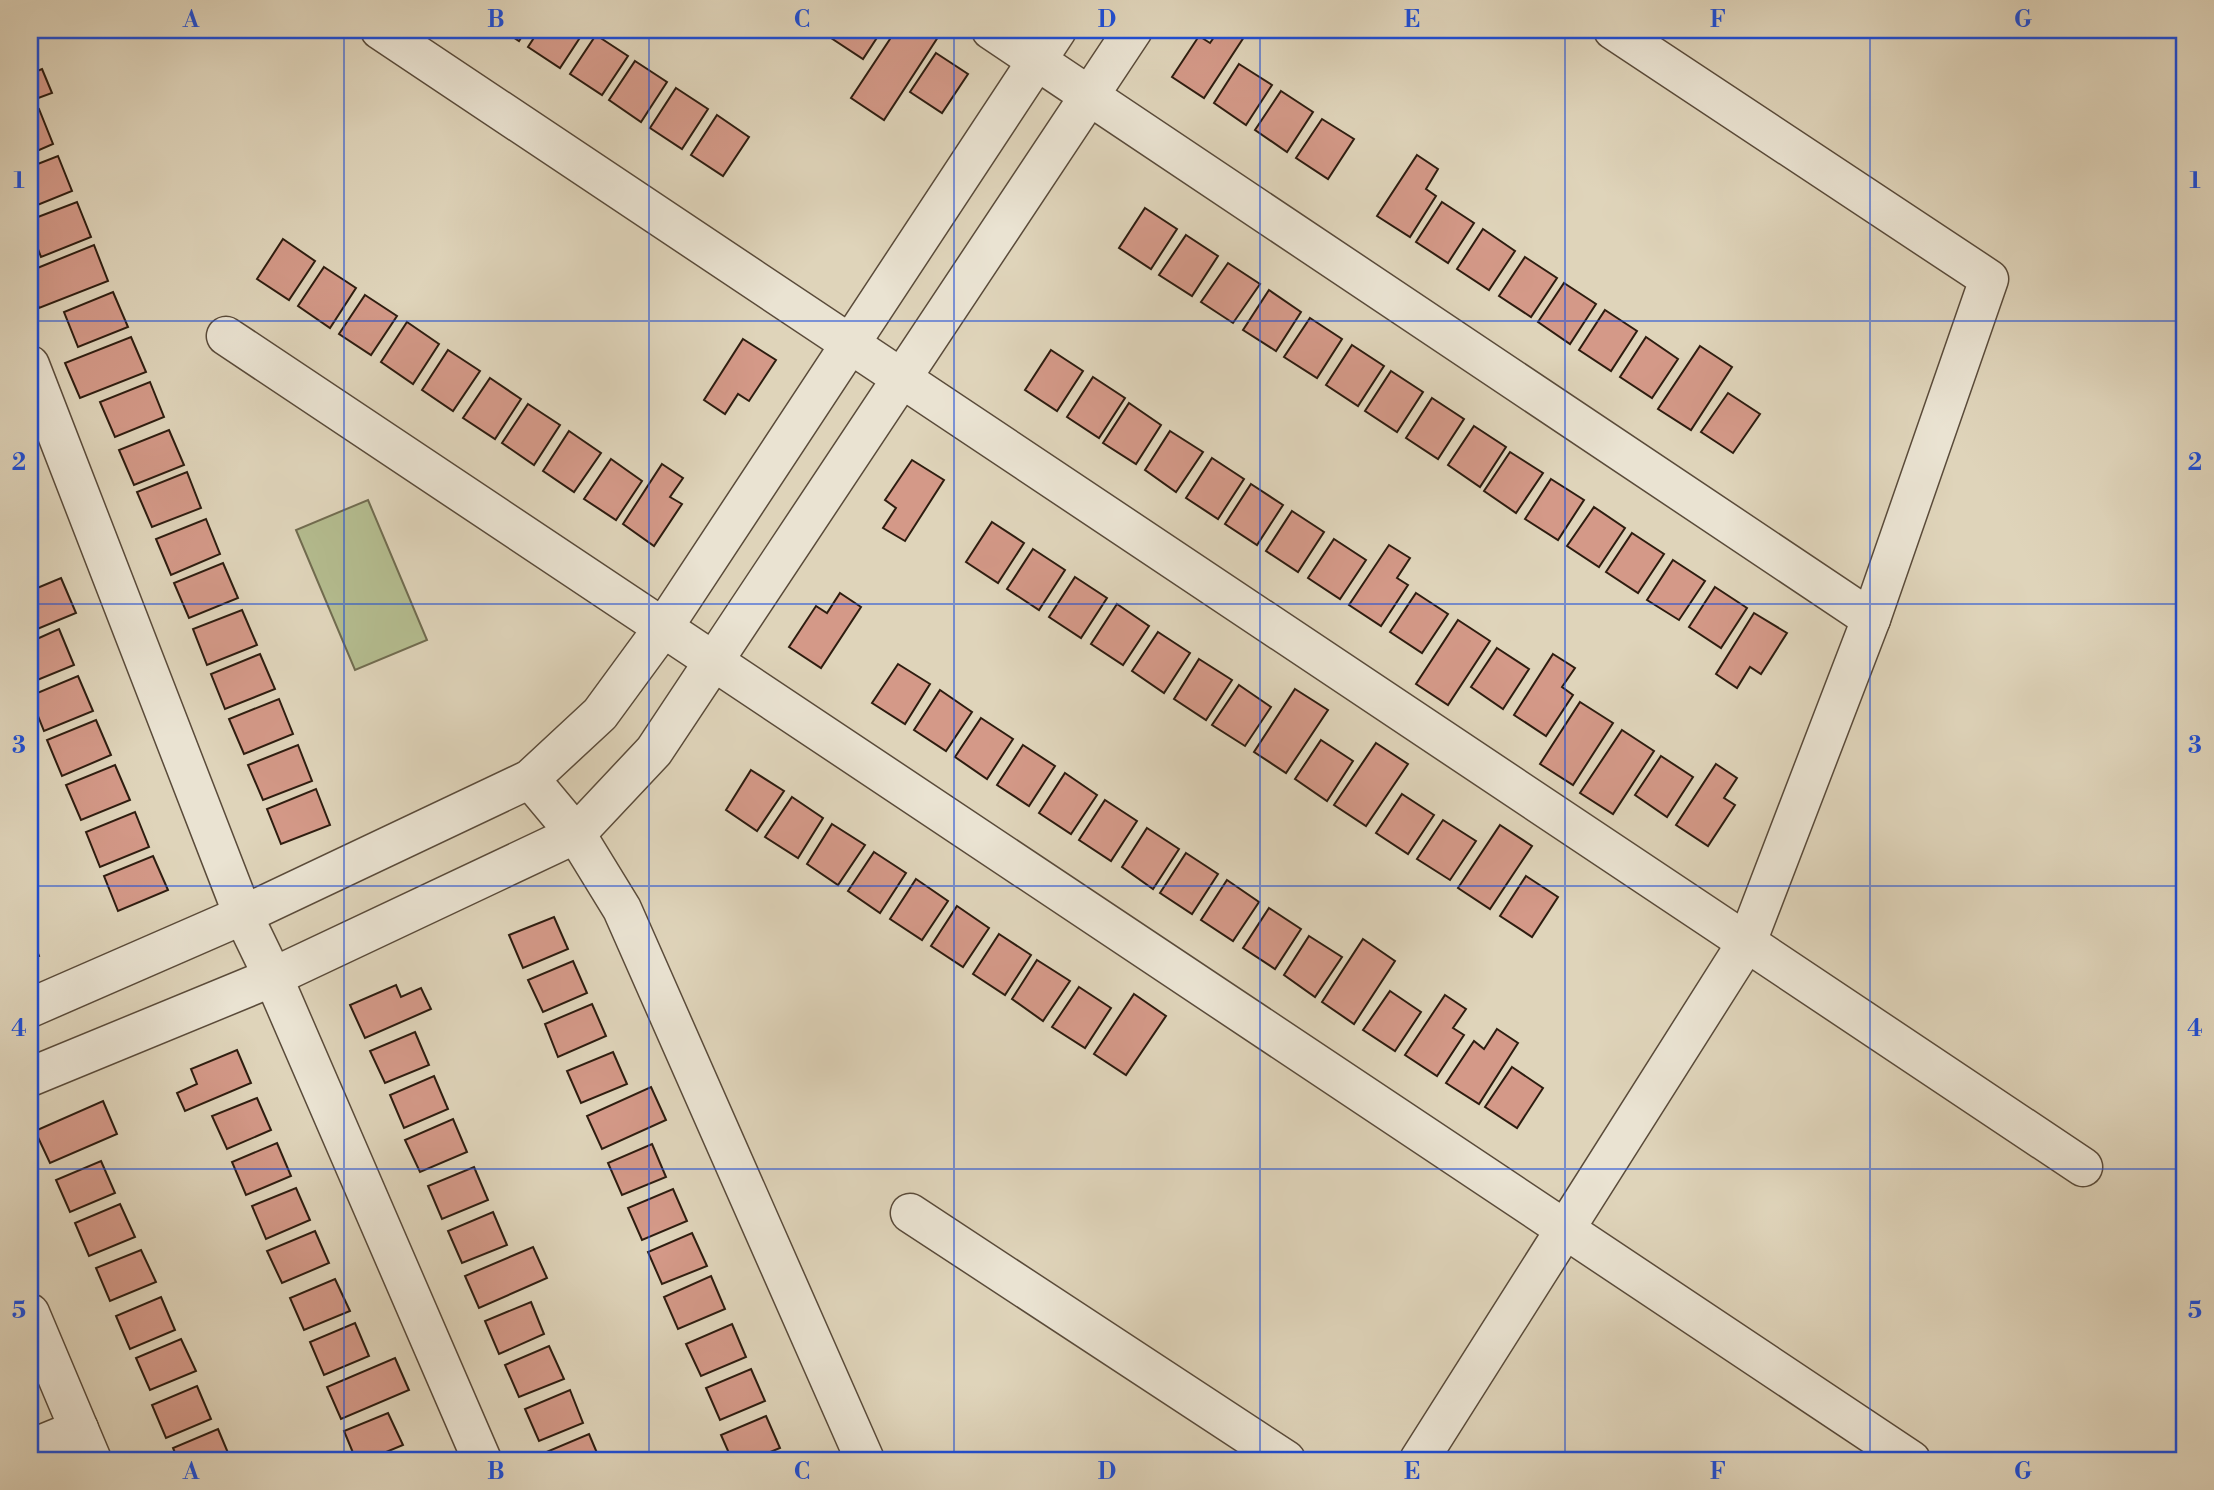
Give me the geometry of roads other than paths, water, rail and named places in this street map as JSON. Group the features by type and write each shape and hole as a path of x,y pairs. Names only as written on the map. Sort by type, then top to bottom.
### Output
{"street":[{"path":"380,30 2083,1167"},
{"path":"991,30 1047,45 1089,96 1871,619"},
{"path":"30,1077 273,976 576,834 654,751 1133,30"},
{"path":"1419,1460 1747,942 1871,619 1989,279 1613,30"},
{"path":"30,1008 243,915 530,779 600,714 663,628 1047,45"},
{"path":"226,336 1911,1460"},
{"path":"30,365 243,915 273,976 482,1460"},
{"path":"530,779 576,834 622,909 865,1460"},
{"path":"910,1213 1286,1460"},
{"path":"30,1313 86,1445 30,1449"}]}
